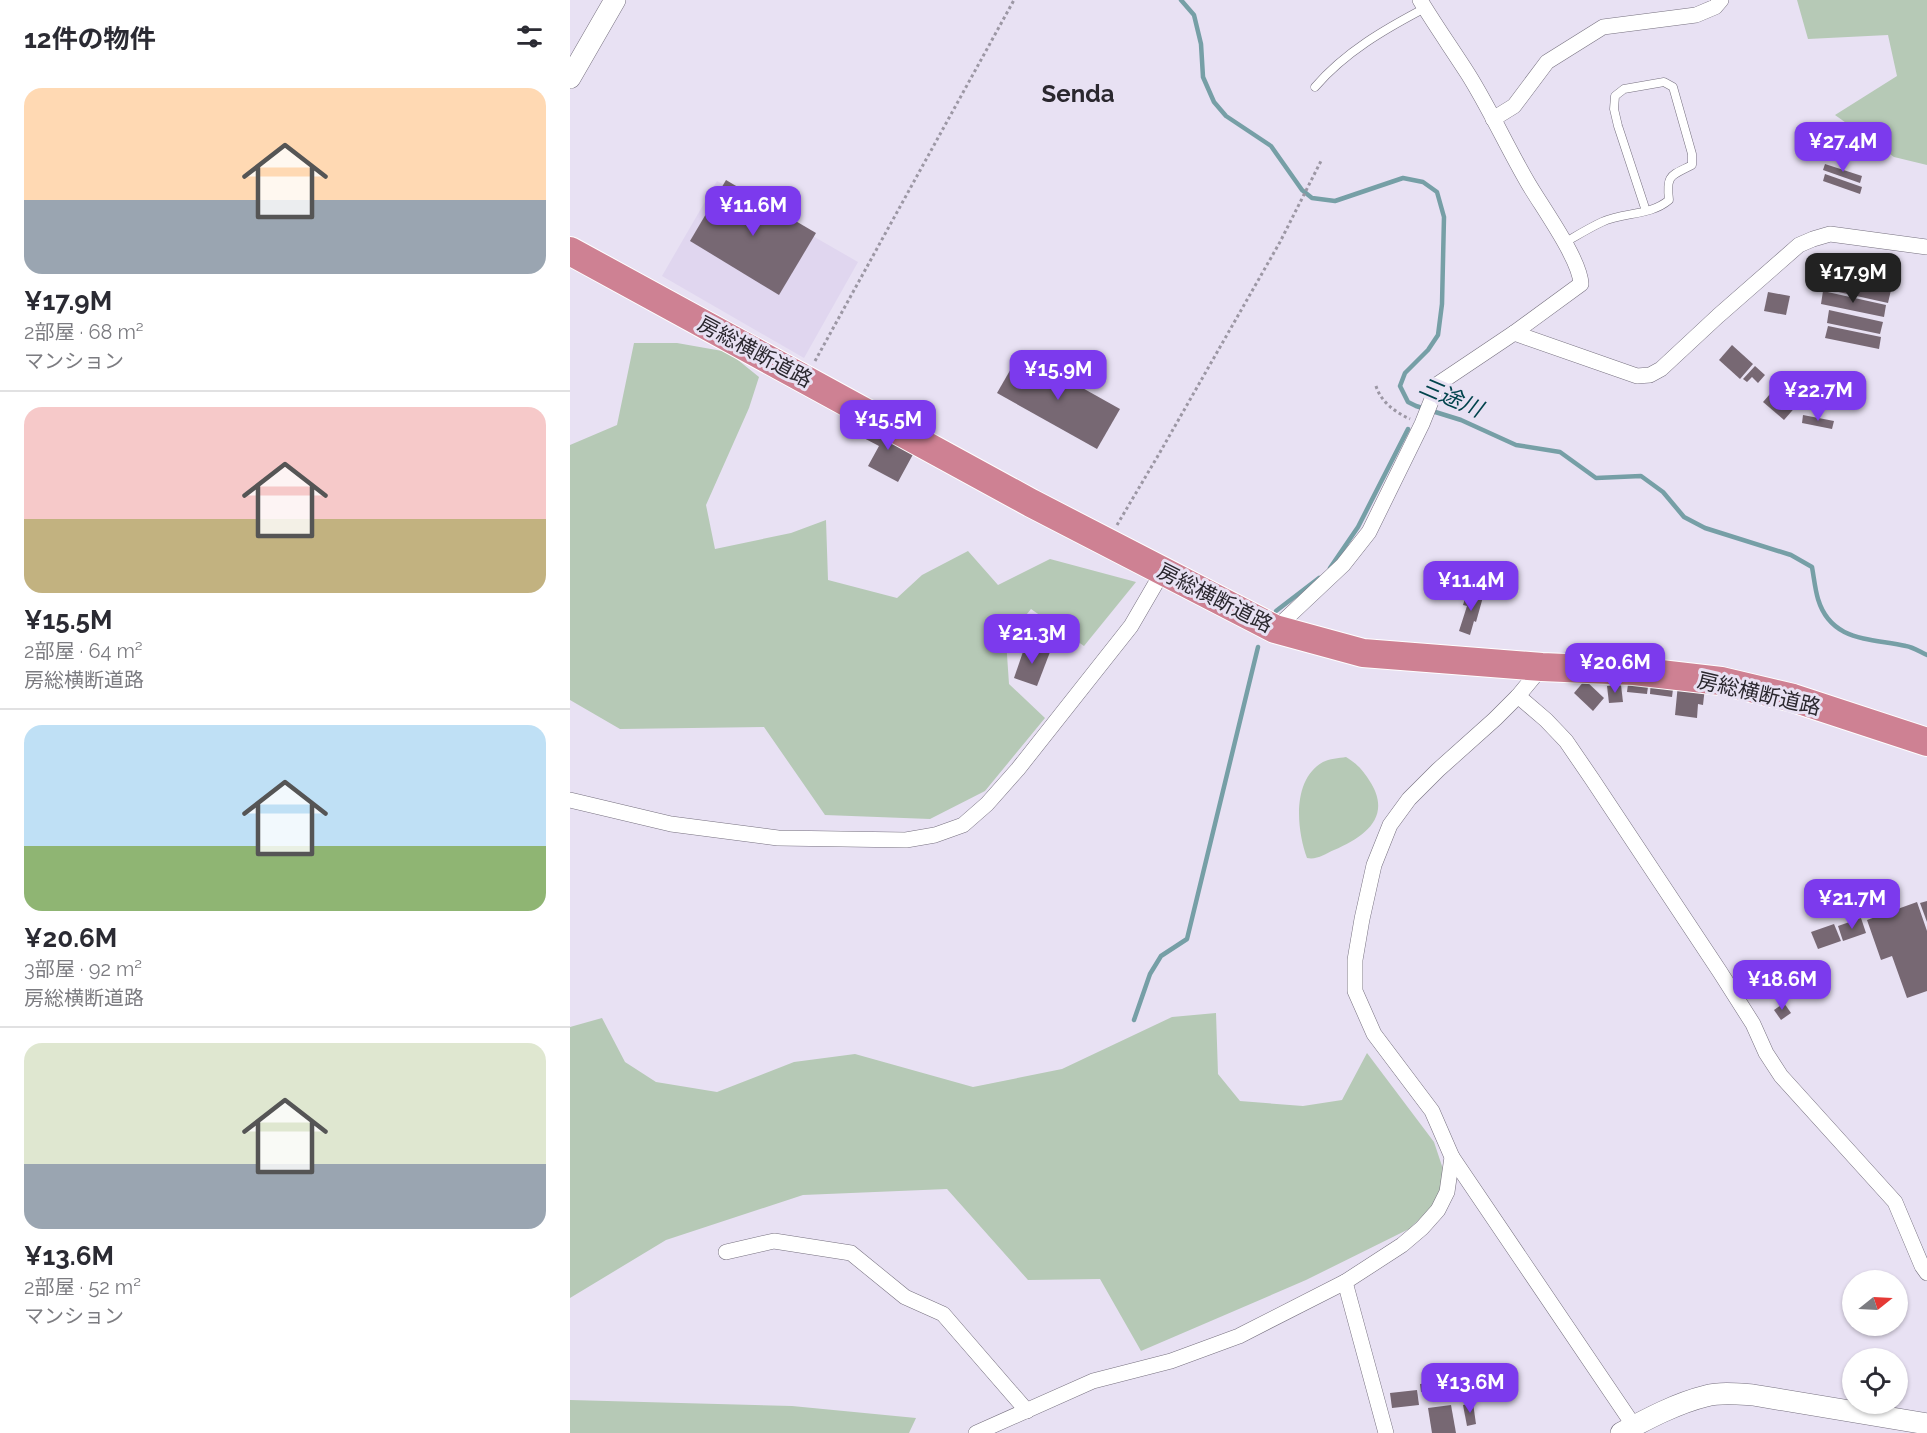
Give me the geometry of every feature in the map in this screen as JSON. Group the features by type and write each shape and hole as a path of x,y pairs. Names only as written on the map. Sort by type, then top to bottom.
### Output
{"highway":[{"name":"房総横断道路","path":"570,251 1031,503 1275,629 1363,653 1542,667 1634,671 1721,681 1793,698 1927,742"}],"street":[{"path":"570,78 615,0"},
{"path":"1493,119 1514,106 1546,62 1604,27 1696,15 1716,7 1721,0"},
{"path":"1275,629 1343,565 1370,532 1421,426 1438,384 1581,284 1580,273 1564,243 1468,74 1438,31 1423,4"},
{"path":"1514,333 1637,376 1650,375 1661,369 1684,349 1799,245 1830,234 1927,247"},
{"path":"570,800 671,824 778,838 906,840 935,836 954,829 963,825 987,804 1018,769 1131,626 1163,572"},
{"path":"1542,667 1495,719 1416,792 1390,825 1374,865 1355,960 1355,991 1374,1034 1432,1111 1452,1157 1628,1429 1683,1404 1707,1396 1727,1394 1764,1397 1927,1424"},
{"path":"1518,696 1566,741 1747,1015 1766,1053 1781,1076 1895,1202 1927,1273"},
{"path":"976,1433 1093,1381 1171,1361 1239,1336 1345,1282 1402,1245 1438,1210 1447,1192 1452,1157"},
{"path":"726,1252 774,1241 851,1253 905,1297 943,1314 1027,1411"},
{"path":"1345,1282 1386,1433"}],"lane":[{"path":"1315,87 1336,64 1423,4"},
{"path":"1564,243 1603,221 1646,211 1660,207 1669,200 1667,184 1671,176 1692,165 1692,154 1673,87 1664,82 1624,89 1615,96 1614,109 1618,126 1646,211"}],"path":[{"path":"805,379 1014,0"},
{"path":"1107,542 1160,454 1293,217 1321,161"},
{"path":"1376,386 1383,400 1421,426"}],"shaded area":[{"path":"717,181 858,262 804,358 662,276"}],"green space":[{"path":"1797,0 1927,0 1927,165 1894,157 1835,115 1897,76 1888,35 1808,39"},
{"path":"634,343 677,343 728,352 759,377 749,408 706,505 715,549 791,533 826,520 828,580 897,598 922,575 968,551 998,585 1050,559 1136,582 1084,646 1031,609 1006,640 1009,684 1045,718 985,791 930,819 825,815 764,727 620,729 570,700 570,445 617,425"},
{"path":"1346,757 1359,767 1369,780 1376,793 1377,814 1365,831 1356,838 1321,856 1307,858 1299,821 1301,793 1313,770 1323,762"},
{"path":"1216,1013 1218,1074 1240,1101 1303,1106 1342,1100 1367,1053 1434,1142 1450,1190 1409,1229 1306,1280 1141,1351 1100,1279 1028,1280 947,1189 803,1195 666,1240 570,1298 570,1027 602,1018 625,1062 656,1082 717,1092 794,1062 855,1054 973,1087 1062,1069 1172,1017"},
{"path":"570,1400 792,1406 916,1418 909,1433 570,1433"}],"building":[{"path":"1825,164 1862,176 1860,183 1823,170"},
{"path":"1825,174 1862,187 1860,194 1823,181"},
{"path":"726,180 816,233 779,295 690,241"},
{"path":"1828,277 1891,290 1888,303 1825,289"},
{"path":"1823,291 1886,305 1884,317 1821,304"},
{"path":"1768,292 1790,296 1786,315 1764,311"},
{"path":"1829,310 1883,322 1880,334 1827,323"},
{"path":"1828,326 1881,337 1879,349 1825,338"},
{"path":"1732,345 1753,364 1740,379 1719,360"},
{"path":"1020,353 1120,409 1097,449 997,393"},
{"path":"1755,366 1765,375 1758,383 1752,377 1747,382 1743,379"},
{"path":"1777,386 1798,404 1784,420 1763,402"},
{"path":"1803,415 1834,421 1832,429 1802,423"},
{"path":"866,420 917,447 898,482 868,466 879,446 858,435"},
{"path":"1467,592 1483,597 1470,635 1459,631 1467,606 1463,605"},
{"path":"1026,643 1050,652 1037,686 1014,678"},
{"path":"1629,676 1649,679 1647,694 1627,692"},
{"path":"1651,679 1674,681 1672,697 1650,694"},
{"path":"1585,680 1604,698 1593,711 1574,693"},
{"path":"1678,684 1705,687 1703,705 1698,704 1697,718 1675,715"},
{"path":"1621,685 1623,702 1609,703 1607,686"},
{"path":"1927,901 1927,922 1920,903"},
{"path":"1917,902 1927,931 1927,991 1907,998 1892,956 1881,960 1867,920"},
{"path":"1861,918 1866,933 1843,941 1838,926"},
{"path":"1834,924 1841,941 1818,949 1811,932"},
{"path":"1784,1003 1791,1013 1781,1020 1774,1010"},
{"path":"1448,1376 1453,1395 1438,1398 1433,1379"},
{"path":"1429,1383 1430,1390 1421,1392 1420,1384"},
{"path":"1417,1390 1419,1405 1392,1408 1390,1393"},
{"path":"1473,1403 1476,1424 1467,1426 1463,1405"},
{"path":"1451,1405 1456,1433 1432,1433 1428,1408"}],"waterway":[{"name":"三途川","path":"1181,0 1194,15 1201,44 1203,77 1214,102 1226,116 1271,146 1302,190 1312,198 1335,201 1403,178 1423,182 1437,192 1444,217 1442,304 1438,335 1428,350 1405,373 1400,386 1408,402 1461,420 1516,445 1560,452 1596,478 1641,476 1663,492 1684,517 1705,528 1791,555 1812,567 1817,595 1824,613 1842,631 1853,636 1909,647 1927,655"},
{"path":"1330,568 1358,527 1408,429"},
{"path":"1276,611 1319,578"},
{"path":"1134,1020 1150,974 1161,956 1187,939 1258,647"}],"district":[{"name":"Senda","path":"1078,94"}]}
